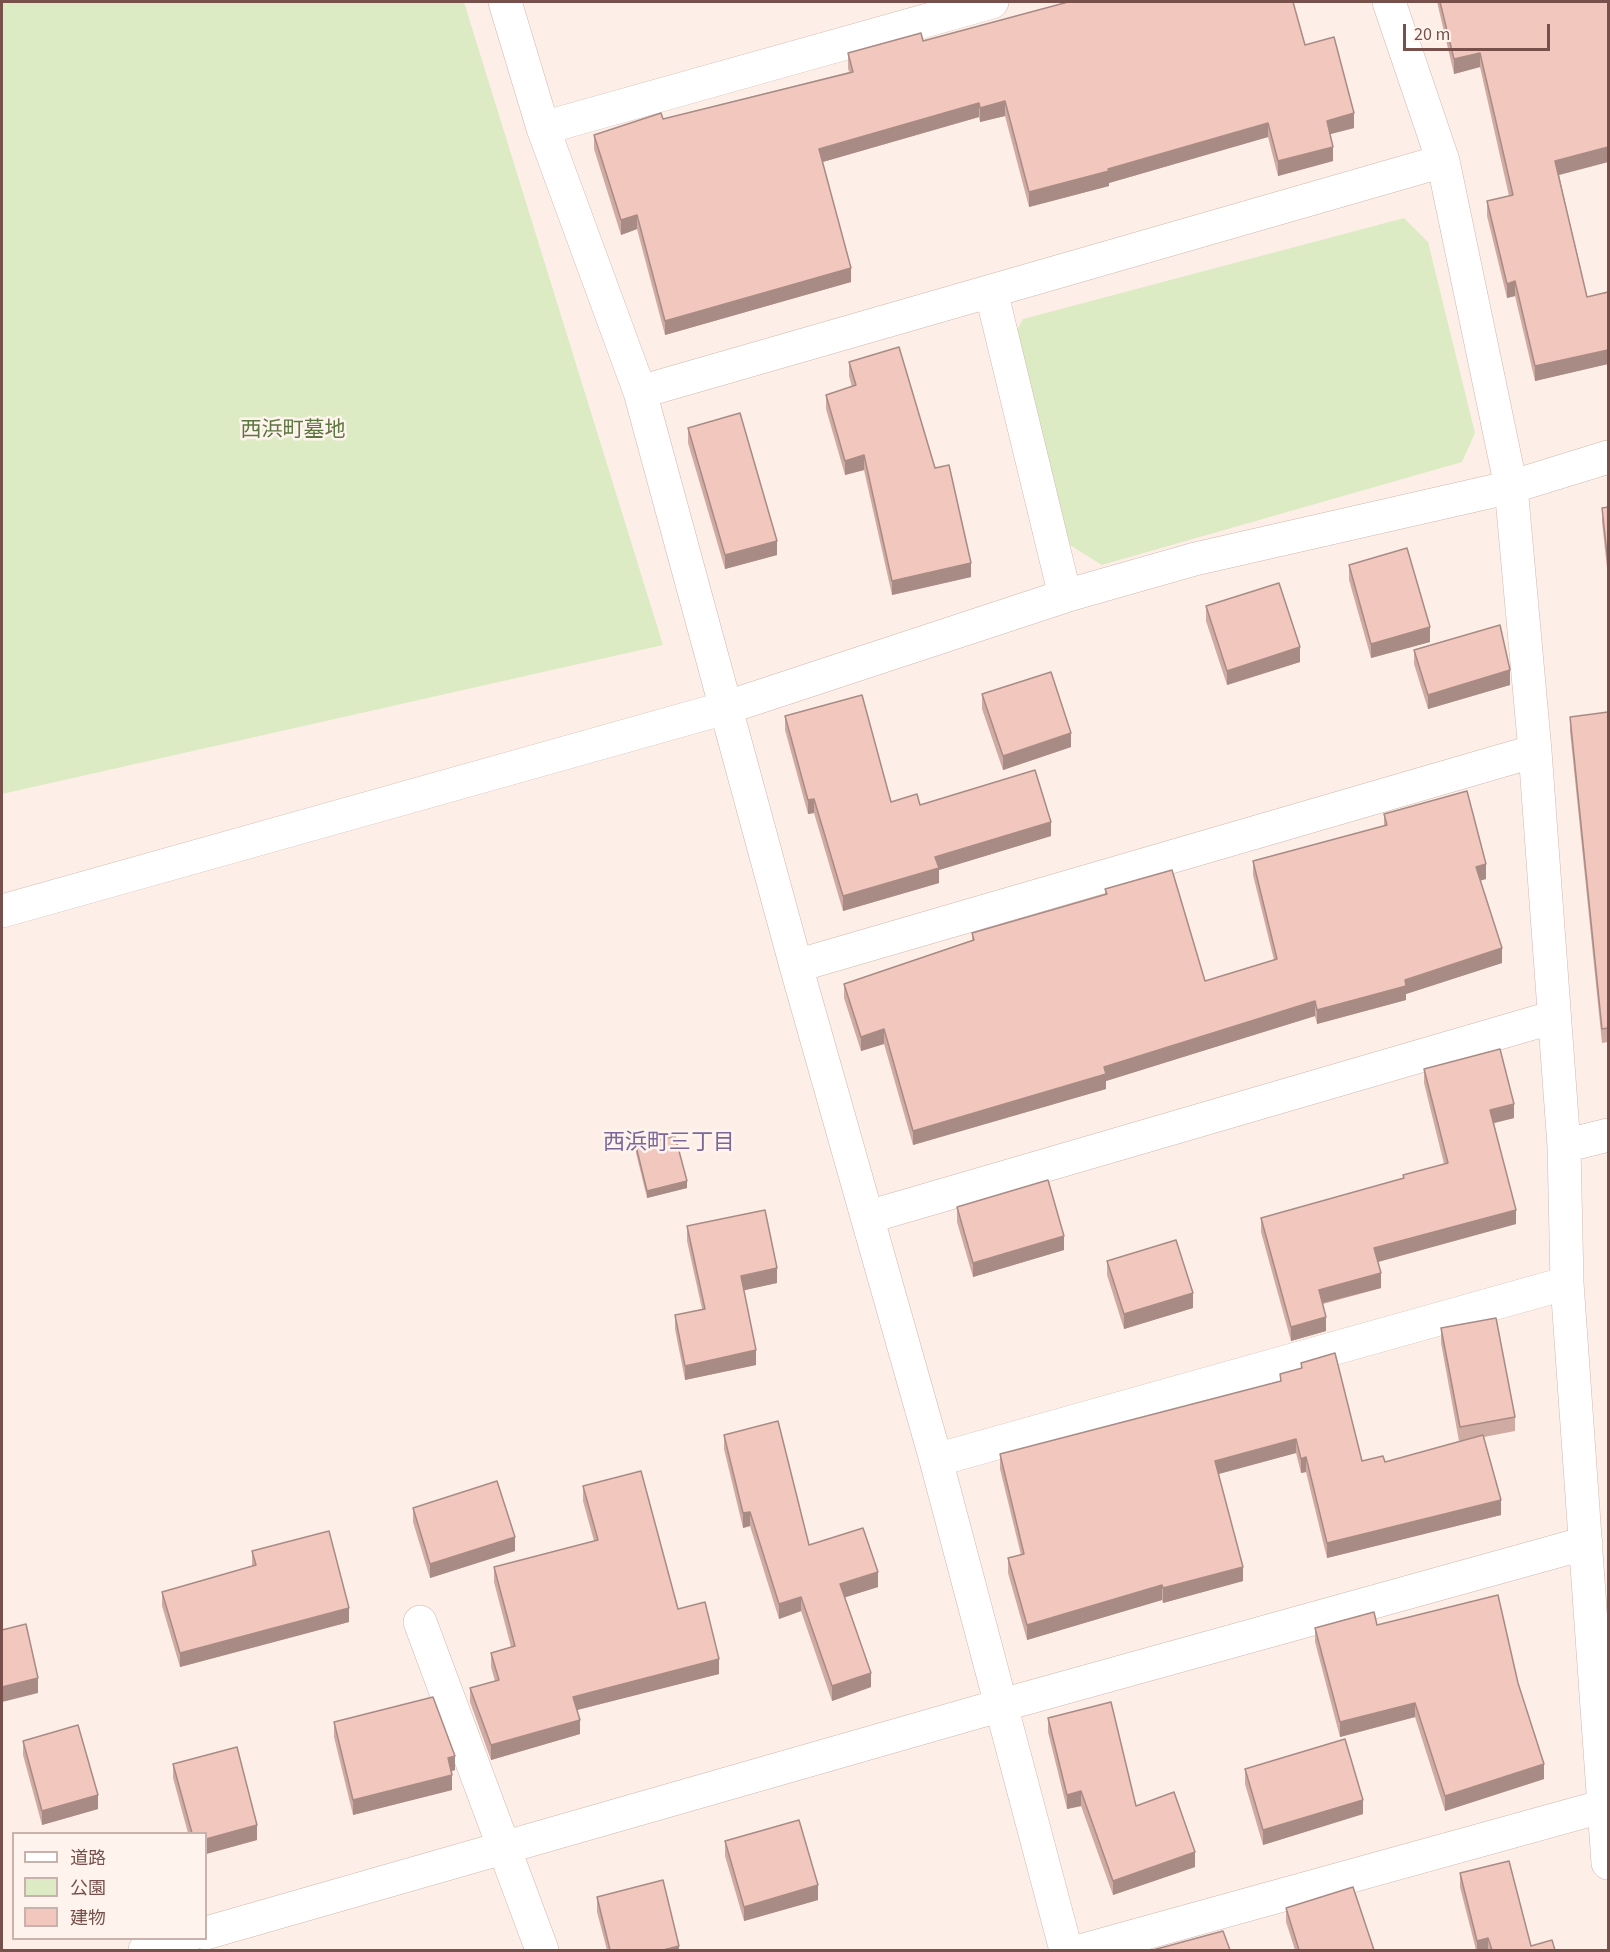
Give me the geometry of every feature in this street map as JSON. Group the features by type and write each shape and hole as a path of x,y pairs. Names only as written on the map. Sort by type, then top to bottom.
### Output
{"street":[{"path":"505,2 543,128 640,392 796,966 936,1460 1065,1950"},
{"path":"543,128 992,2"},
{"path":"1389,2 1443,161 1511,487 1535,751 1564,1146 1567,1283 1606,1805 1608,1863"},
{"path":"640,392 1443,161"},
{"path":"991,291 1065,596"},
{"path":"2,911 725,708 1065,596 1195,559 1511,487 1608,457"},
{"path":"796,966 1535,751"},
{"path":"868,1217 1554,1017"},
{"path":"1564,1146 1608,1135"},
{"path":"936,1460 1567,1283"},
{"path":"207,1933 501,1846 1586,1543"},
{"path":"420,1622 501,1846 542,1950"},
{"path":"1084,1950 1606,1805"},
{"path":"145,1950 179,1940"}],"green space":[{"name":"西浜町墓地","path":"2,2 464,2 663,645 2,794"},
{"path":"1404,218 1428,242 1475,433 1462,462 1102,565 1065,542 1010,342 1023,319"}],"building":[{"path":"1068,2 1293,2 1305,45 1334,37 1354,113 1327,121 1333,147 1278,161 1268,123 1108,169 1109,171 1029,192 1005,101 980,108 979,103 819,149 851,268 665,321 637,215 621,220 594,135 661,113 663,119 853,72 848,53 921,33 923,41"},
{"path":"1440,2 1608,2 1608,147 1555,161 1587,297 1608,292 1608,350 1535,366 1515,281 1507,284 1487,201 1513,195 1480,53 1454,59"},
{"path":"899,347 935,468 949,465 971,563 892,581 864,455 845,461 826,395 856,385 849,362"},
{"path":"740,413 777,541 725,555 688,428"},
{"path":"1608,507 1608,563 1602,508"},
{"path":"1407,548 1430,627 1371,644 1349,565"},
{"path":"1279,583 1300,647 1227,671 1206,606"},
{"path":"1500,625 1510,670 1428,695 1414,650"},
{"path":"1051,672 1071,733 1003,756 982,694"},
{"path":"862,695 891,802 917,794 920,805 1035,770 1051,822 935,857 939,868 843,896 814,799 808,800 785,716"},
{"path":"1608,712 1608,1028 1602,1029 1570,717"},
{"path":"1467,791 1486,864 1476,867 1502,948 1405,980 1406,986 1317,1010 1315,1001 1104,1067 1106,1074 913,1131 884,1029 861,1037 844,984 974,940 972,933 1107,894 1105,889 1172,870 1205,981 1277,959 1253,861 1387,825 1384,814"},
{"path":"1500,1049 1514,1104 1490,1110 1516,1210 1374,1248 1381,1273 1319,1290 1326,1317 1291,1327 1261,1218 1404,1178 1403,1175 1448,1163 1424,1069"},
{"path":"675,1136 687,1181 647,1191 636,1146"},
{"path":"1048,1180 1064,1236 973,1263 957,1207"},
{"path":"765,1210 777,1268 741,1276 756,1350 685,1366 675,1315 705,1309 687,1226"},
{"path":"1176,1240 1193,1293 1124,1314 1107,1261"},
{"path":"1496,1318 1515,1417 1460,1427 1441,1328"},
{"path":"1335,1353 1362,1461 1383,1456 1385,1462 1483,1435 1501,1500 1327,1543 1306,1457 1301,1459 1296,1439 1215,1461 1243,1567 1163,1588 1162,1585 1027,1625 1008,1558 1024,1554 1000,1454 1281,1381 1280,1374 1302,1368 1301,1363"},
{"path":"778,1421 809,1545 863,1528 878,1572 840,1584 871,1673 832,1686 801,1597 779,1604 750,1512 743,1513 724,1435"},
{"path":"641,1471 678,1609 705,1602 719,1659 573,1697 580,1720 491,1745 470,1688 499,1680 491,1653 515,1646 494,1567 598,1540 583,1486"},
{"path":"497,1481 515,1537 430,1564 413,1508"},
{"path":"329,1531 349,1608 180,1653 162,1592 256,1565 252,1551"},
{"path":"1498,1595 1518,1683 1544,1764 1445,1796 1415,1703 1340,1722 1315,1628 1374,1612 1377,1625"},
{"path":"26,1624 38,1678 2,1687 2,1630"},
{"path":"433,1697 455,1756 448,1758 452,1775 353,1800 334,1722"},
{"path":"1111,1702 1136,1806 1174,1792 1195,1852 1113,1881 1081,1791 1067,1795 1048,1718"},
{"path":"78,1725 98,1795 42,1811 23,1741"},
{"path":"1345,1739 1363,1800 1263,1830 1245,1769"},
{"path":"237,1747 257,1825 207,1839 207,1832 192,1832 173,1764"},
{"path":"799,1820 818,1885 744,1907 725,1841"},
{"path":"1509,1861 1531,1946 1552,1940 1555,1950 1492,1950 1488,1938 1477,1941 1460,1873"},
{"path":"663,1880 679,1946 663,1950 610,1950 597,1897"},
{"path":"1353,1887 1374,1950 1299,1950 1286,1908"},
{"path":"1223,1931 1230,1950 1153,1950"}],"district":[{"name":"西浜町三丁目","path":"669,1144"}]}
